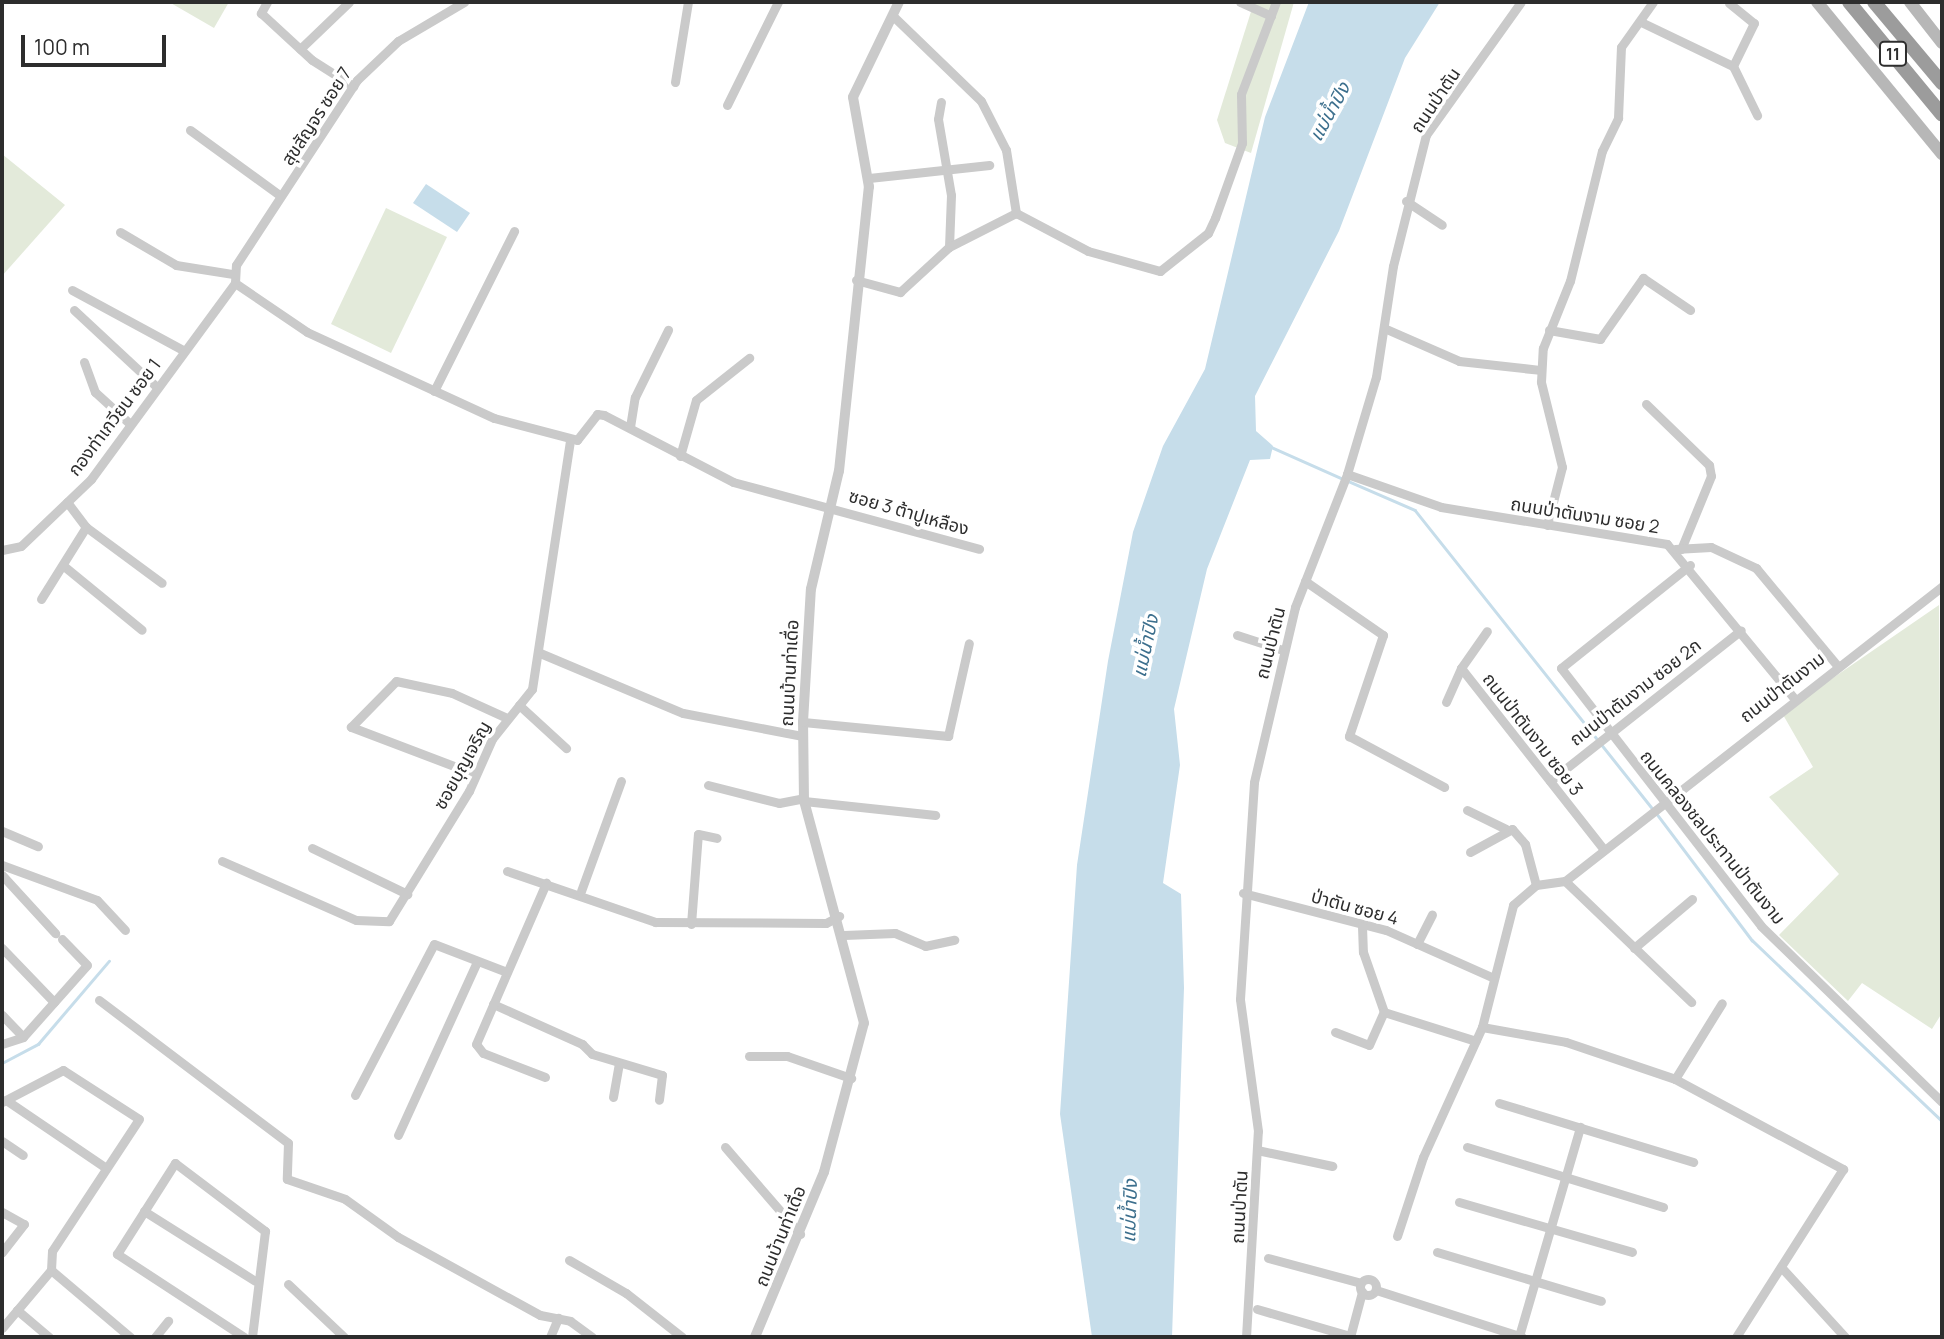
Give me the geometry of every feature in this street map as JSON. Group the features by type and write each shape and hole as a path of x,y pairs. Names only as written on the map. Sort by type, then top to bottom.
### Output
{"highway":[{"name":"11","path":"1849,2 1940,114"},
{"name":"11","path":"1874,2 1942,83"}],"main road":[{"path":"1810,2 1927,133"},
{"path":"1818,2 1942,154"},
{"path":"1912,4 1942,43"}],"street":[{"path":"267,2 261,13 300,49 353,86"},
{"path":"300,49 349,2"},
{"name":"สุขสัญจร ซอย 7","path":"234,278 281,196 353,86 383,52 464,2"},
{"path":"674,82 688,2"},
{"path":"727,105 778,2"},
{"name":"ถนนบ้านท่าเดื่อ","path":"755,1337 800,1234 851,1078 864,1023 839,916 804,799 803,722 811,589 831,506 869,178 853,96 899,2"},
{"path":"1240,2 1271,16"},
{"path":"1016,213 1088,251 1160,271 1208,233 1242,143 1241,94 1276,2"},
{"name":"ถนนป่าตัน","path":"1246,1337 1257,1150 1240,999 1243,893 1254,782 1283,650 1305,581 1348,474 1384,328 1406,201 1426,135 1521,2"},
{"path":"1547,525 1562,467 1539,370 1549,330 1618,118 1621,47 1653,2"},
{"path":"1729,3 1754,23 1733,65"},
{"path":"893,16 981,101 1006,150 1016,213"},
{"path":"1641,22 1733,65 1757,115"},
{"path":"941,103 947,171 949,247"},
{"path":"190,130 281,196"},
{"path":"869,178 989,165"},
{"path":"1406,201 1442,225"},
{"path":"856,281 900,292 949,247 1016,213"},
{"path":"434,391 514,231"},
{"path":"120,232 176,265 234,278 307,332 434,391 570,440"},
{"name":"กองท่าเกวียน ซอย 1","path":"2,550 21,546 67,502 131,424 234,278"},
{"path":"1549,330 1601,339 1643,278 1690,310"},
{"path":"72,289 183,351"},
{"path":"74,310 157,387"},
{"path":"1384,328 1459,361 1539,370"},
{"path":"630,427 635,397 668,330"},
{"path":"680,456 696,400 749,358"},
{"path":"84,362 95,392 131,424"},
{"path":"1646,404 1709,465 1711,476 1678,549 1711,547 1756,568 1836,664"},
{"name":"ซอย 3 ต้าปูเหลือง","path":"570,440 583,437 597,414 630,427 733,482 831,506 979,549"},
{"name":"ซอยบุญเจริญ","path":"222,861 378,925 389,921 507,718 532,689 540,653 547,564 570,440"},
{"name":"ถนนป่าตันงาม ซอย 2","path":"1348,474 1441,507 1678,549 1793,697"},
{"path":"67,502 86,527 162,583"},
{"path":"41,599 65,567 86,527"},
{"name":"ถนนคลองชลประทานป่าตันงาม","path":"1689,565 1561,668 1662,802 1761,926 1942,1102"},
{"path":"65,567 142,630"},
{"path":"1305,581 1383,635 1349,736 1444,787"},
{"name":"ถนนป่าตันงาม","path":"1564,881 1793,697 1942,586"},
{"name":"ถนนป่าตันงาม ซอย 2ก","path":"1550,781 1590,746 1741,630"},
{"path":"1461,668 1487,631"},
{"path":"1237,635 1283,650"},
{"path":"803,722 947,736 970,643"},
{"path":"540,653 683,713 803,736"},
{"name":"ถนนป่าตันงาม ซอย 3","path":"1446,702 1461,668 1604,850"},
{"path":"475,774 351,727 396,681 452,693 507,718"},
{"path":"519,705 566,748"},
{"path":"581,891 621,781"},
{"path":"708,785 779,803 804,799 935,815"},
{"path":"1467,810 1520,835 1536,885"},
{"path":"1470,852 1506,829"},
{"path":"2,831 38,846"},
{"path":"691,924 698,834 718,838"},
{"path":"312,848 407,894"},
{"path":"2,865 97,900 125,930"},
{"path":"507,870 581,891 655,922 826,923 839,916"},
{"path":"2,875 87,965 23,1037 2,1044"},
{"path":"1397,1236 1423,1157 1482,1027 1513,905 1536,885 1564,881 1690,1002"},
{"path":"545,1077 483,1053 476,1044 546,883"},
{"name":"ป่าตัน ซอย 4","path":"1243,893 1417,944 1494,978"},
{"path":"1634,948 1692,898"},
{"path":"1417,944 1432,915"},
{"path":"1335,1032 1369,1045 1384,1012 1363,952 1362,926"},
{"path":"844,935 895,933 925,946 954,940"},
{"path":"355,1095 435,943 507,972"},
{"path":"2,948 54,1002"},
{"path":"398,1135 477,962"},
{"path":"99,1000 288,1143 287,1179 345,1199 398,1237 540,1315 558,1318 592,1337"},
{"path":"1675,1079 1722,1003"},
{"path":"493,1004 619,1064 662,1075 659,1100"},
{"path":"1384,1012 1476,1041"},
{"path":"2,1015 23,1037"},
{"path":"1482,1027 1566,1042 1675,1079 1843,1169 1736,1337"},
{"path":"749,1056 787,1056 851,1078"},
{"path":"612,1097 619,1064"},
{"path":"2,1328 51,1270 52,1251 139,1119 63,1070 4,1101 106,1168"},
{"path":"1499,1103 1693,1162"},
{"path":"1268,1258 1522,1336 1535,1281 1580,1127"},
{"path":"2,1141 23,1155"},
{"path":"725,1147 800,1234"},
{"path":"1467,1147 1663,1208"},
{"path":"1257,1150 1332,1166"},
{"path":"244,1337 230,1334 117,1254 175,1163 265,1231 255,1281 253,1337"},
{"path":"1460,1202 1632,1252"},
{"path":"144,1211 255,1281"},
{"path":"2,1212 24,1224 2,1252"},
{"path":"1437,1252 1601,1301"},
{"path":"569,1261 626,1293 682,1337"},
{"path":"1781,1266 1845,1337"},
{"path":"51,1270 130,1337"},
{"path":"1257,1309 1350,1337 1362,1288 1373,1280 1376,1290"},
{"path":"288,1284 344,1337"},
{"path":"17,1310 49,1337"},
{"path":"550,1337 558,1318"},
{"path":"155,1337 168,1321"}],"green space":[{"path":"169,2 229,2 214,28"},
{"path":"1254,2 1294,2 1251,153 1225,143 1217,120"},
{"path":"2,154 65,205 2,276"},
{"path":"386,208 447,237 391,353 331,324"},
{"path":"1939,605 1942,1013 1932,1029 1862,983 1848,1001 1779,935 1839,874 1769,797 1813,767 1782,713"}],"water":[{"name":"แม่น้ำปิง","path":"1309,2 1440,2 1405,58 1339,231 1255,396 1256,431 1273,446 1270,459 1250,460 1207,569 1174,709 1180,765 1163,883 1181,894 1184,988 1172,1337 1092,1337 1060,1114 1077,865 1108,661 1133,532 1163,446 1205,369 1265,117"},
{"path":"426,184 470,213 457,232 413,203"}],"waterway":[{"path":"1271,447 1341,478"},
{"path":"1348,481 1415,510 1653,809"},
{"path":"1657,814 1752,940 1942,1121"},
{"path":"2,1063 38,1044 109,961"}]}
